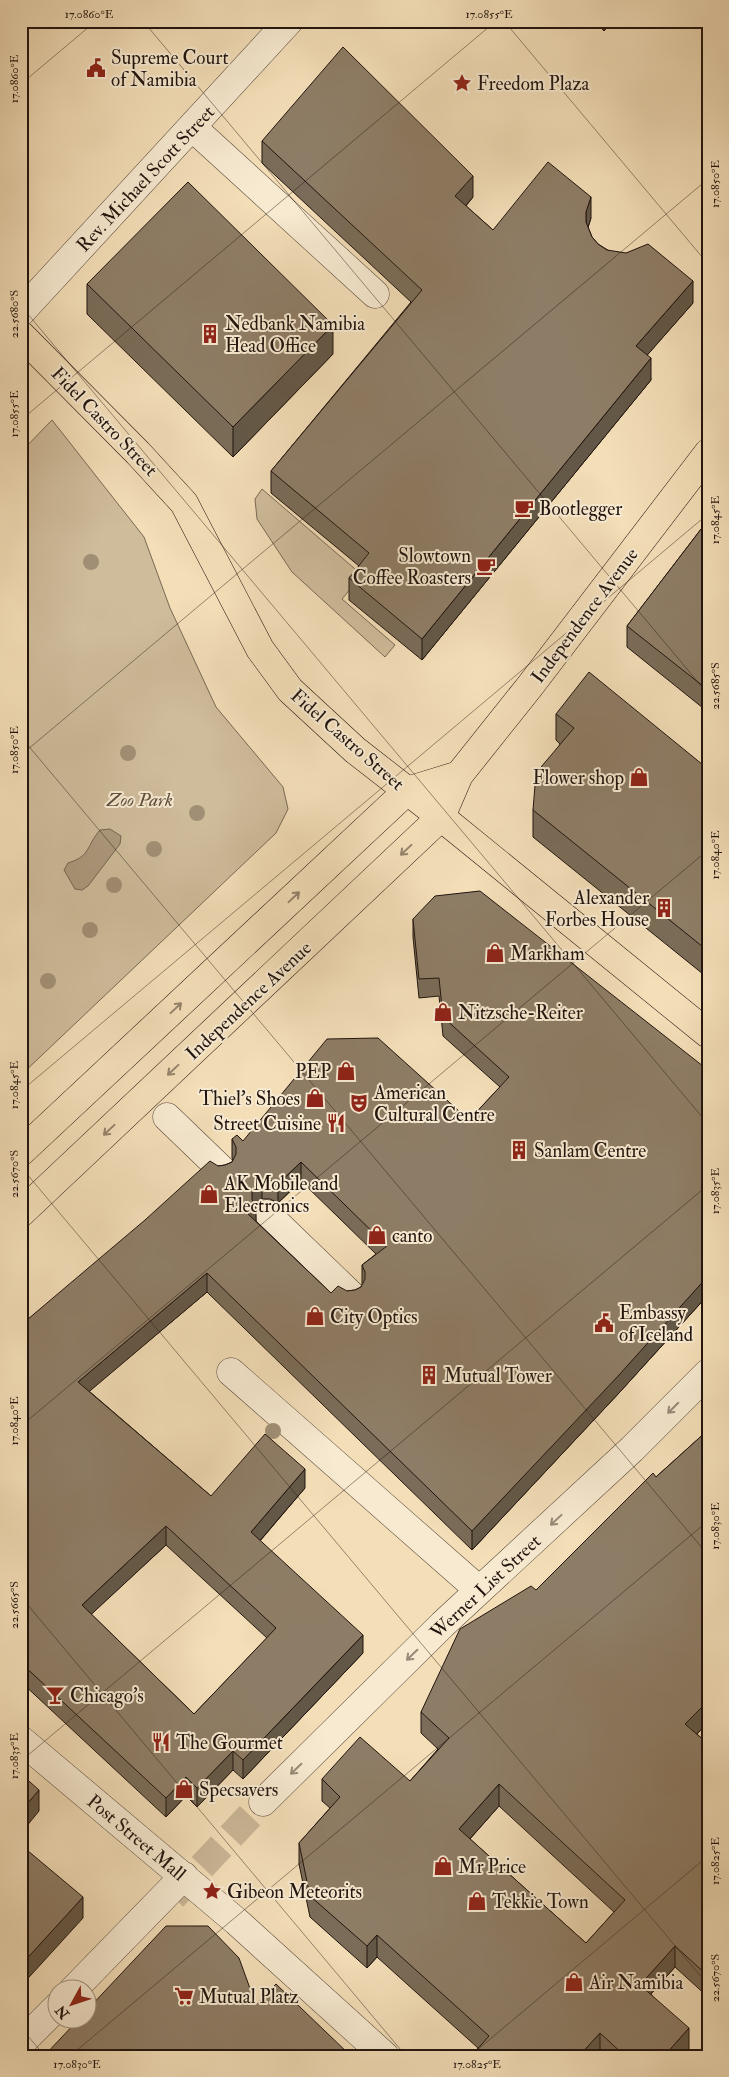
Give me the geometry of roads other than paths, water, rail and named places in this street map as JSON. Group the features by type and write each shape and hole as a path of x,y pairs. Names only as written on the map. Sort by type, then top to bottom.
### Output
{"main road":[{"name":"Fidel Castro Street","path":"21,335 138,453 184,503 260,649 290,690 355,750 441,817 708,1034"},
{"name":"Independence Avenue","path":"21,1213 441,817 459,775 536,678 708,453"},
{"path":"21,1152 407,791 459,775"}],"street":[{"name":"Rev. Michael Scott Street","path":"21,312 289,21"},
{"path":"192,127 375,294"},
{"path":"167,1117 221,1169"},
{"path":"267,1214 350,1294"},
{"path":"230,1372 479,1590"},
{"name":"Werner List Street","path":"263,1802 479,1590 632,1449 708,1373"},
{"name":"Post Street Mall","path":"21,1740 184,1876 385,2056"},
{"path":"83,1980 184,1876"},
{"path":"21,2043 48,2016"}],"tunnel":[{"path":"173,1897 263,1802"}],"place":[{"name":"Supreme Court of Namibia","path":"96,68"},
{"name":"Freedom Plaza","path":"462,83"},
{"name":"Nedbank Namibia Head Office","path":"210,334"},
{"name":"Bootlegger","path":"524,508"},
{"name":"Slowtown Coffee Roasters","path":"486,566"},
{"name":"Flower shop","path":"639,777"},
{"name":"Alexander Forbes House","path":"664,908"},
{"name":"Markham","path":"495,953"},
{"name":"Nitzsche-Reiter","path":"443,1012"},
{"name":"PEP","path":"346,1071"},
{"name":"Thiel's Shoes","path":"315,1098"},
{"name":"American Cultural Centre","path":"359,1103"},
{"name":"Street Cuisine","path":"336,1123"},
{"name":"Sanlam Centre","path":"519,1150"},
{"name":"AK Mobile and Electronics","path":"209,1194"},
{"name":"canto","path":"377,1235"},
{"name":"City Optics","path":"315,1316"},
{"name":"Embassy of Iceland","path":"604,1323"},
{"name":"Mutual Tower","path":"429,1375"},
{"name":"Chicago’s","path":"55,1695"},
{"name":"The Gourmet","path":"161,1742"},
{"name":"Specsavers","path":"184,1789"},
{"name":"Mr Price","path":"443,1866"},
{"name":"Gibeon Meteorits","path":"212,1891"},
{"name":"Tekkie Town","path":"477,1901"},
{"name":"Air Namibia","path":"574,1982"},
{"name":"Mutual Platz","path":"184,1996"}],"park label":[{"name":"Zoo Park","path":"140,799"}]}
